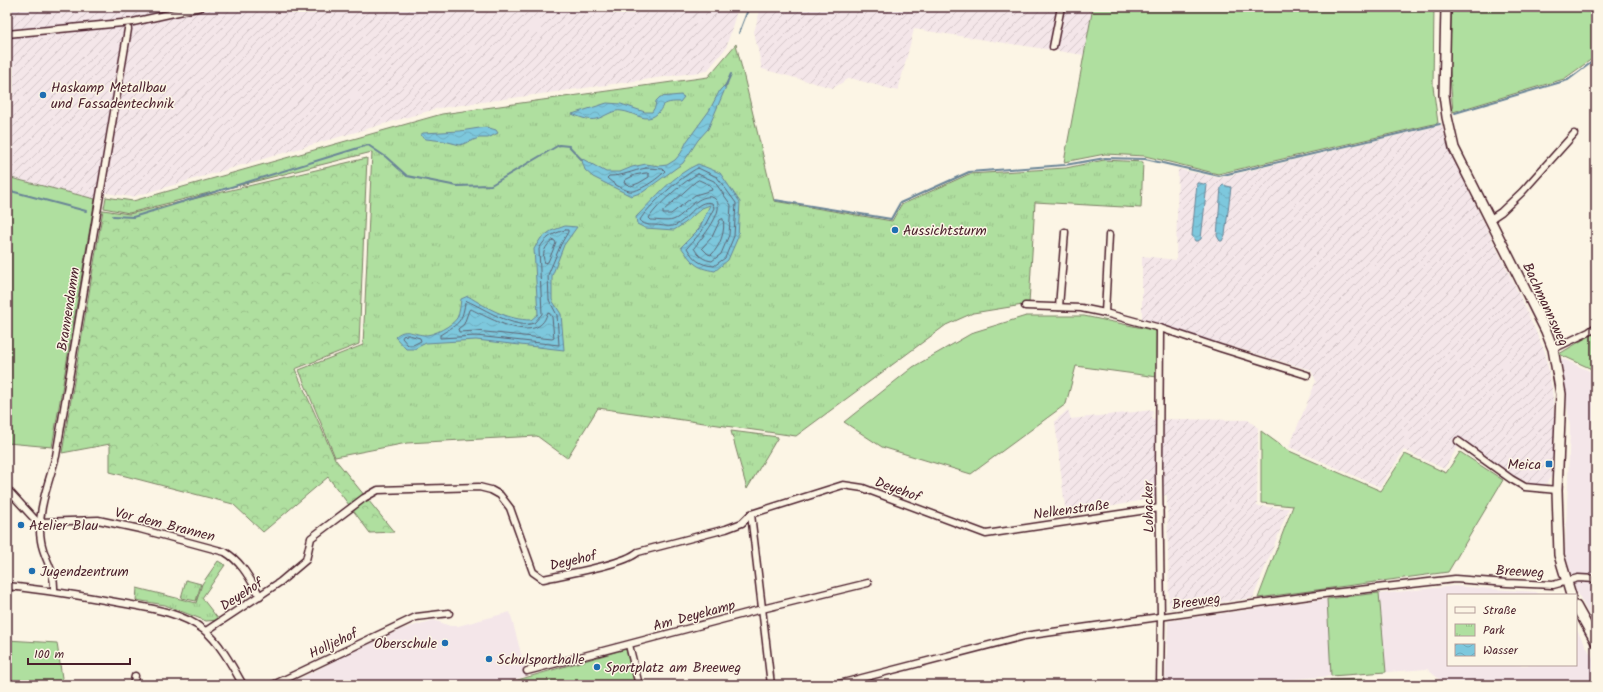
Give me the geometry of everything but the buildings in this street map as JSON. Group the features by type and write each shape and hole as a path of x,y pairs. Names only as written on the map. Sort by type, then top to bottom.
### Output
{"street":[{"path":"7,34 133,22 200,7"},
{"path":"1053,47 1060,7"},
{"name":"Bachmannsweg","path":"1446,7 1444,95 1454,148 1546,331 1553,349 1561,394 1558,490 1559,555 1571,594"},
{"name":"Brannendamm","path":"54,591 54,577 41,540 43,502 56,456 128,29"},
{"path":"1489,220 1501,212 1522,192 1574,134"},
{"path":"1059,306 1065,232"},
{"path":"1105,313 1109,235"},
{"path":"1026,306 1059,306 1081,308 1105,313 1160,328 1306,375"},
{"path":"1553,349 1589,332 1596,327"},
{"name":"Lohacker","path":"1160,328 1160,508 1162,618 1160,685"},
{"path":"1458,441 1511,479 1525,486 1558,490"},
{"name":"Deyehof","path":"206,631 280,582 306,560 311,538 356,503 378,490 479,487 491,490 500,495 510,508 533,572 543,579 609,564 632,557 638,552 726,529 742,523 751,514 843,485 863,488 986,534"},
{"path":"7,489 41,523"},
{"name":"Nelkenstraße","path":"986,534 1160,508"},
{"path":"751,514 771,685"},
{"name":"Vor dem Brannen","path":"41,523 98,520 140,529 225,552 235,558 260,596"},
{"name":"Breeweg","path":"835,685 1024,636 1162,618 1324,594 1455,579 1553,585 1578,578 1596,579"},
{"name":"Am Deyekamp","path":"527,672 762,609 868,583"},
{"path":"7,586 54,591 162,611 193,623 206,631 231,664 243,685"},
{"path":"1577,608 1596,642"},
{"name":"Holljehof","path":"273,685 416,617 450,613"},
{"path":"629,645 639,685"},
{"path":"133,685 135,676"},
{"path":"863,677 865,685"}],"shaded area":[{"path":"7,7 738,7 726,48 707,71 439,108 132,197 106,193 95,199 7,177"},
{"path":"761,7 1093,7 1084,55 914,29 898,91 850,78 833,88 762,69 754,32"},
{"path":"1442,125 1449,151 1518,292 1545,352 1552,388 1555,426 1551,477 1545,485 1533,485 1512,475 1461,442 1444,469 1404,450 1380,487 1289,447 1316,381 1311,370 1142,320 1142,256 1176,260 1178,169 1219,178"},
{"path":"1561,358 1596,374 1596,628 1576,590 1565,553 1570,428"},
{"path":"1068,410 1071,419 1153,410 1152,419 1248,420 1258,428 1257,506 1289,508 1253,598 1169,609 1167,495 1066,516 1055,421"},
{"path":"1454,586 1536,592 1539,594 1447,594 1447,666 1577,666 1577,631 1596,663 1596,685 1446,685 1427,669 1215,685 1165,685 1168,621 1310,601"},
{"name":"Oberschule","path":"510,612 527,676 496,685 287,685 402,629 434,620 450,626 458,626"}],"green space":[{"path":"1093,7 1434,7 1433,86 1438,123 1218,174 1145,156 1105,154 1064,162"},
{"path":"1452,7 1596,7 1596,56 1564,79 1453,112 1449,64"},
{"path":"736,44 774,201 892,221 901,205 969,174 1066,168 1104,160 1143,162 1141,208 1035,202 1029,304 973,313 946,325 796,436 598,408 567,458 537,436 407,443 335,457 299,370 363,345 372,152 129,213 104,208 106,197 133,201 442,114 708,77"},
{"path":"367,158 359,344 295,369 335,459 394,532 370,533 328,477 263,532 233,504 110,472 110,444 62,453 103,210 129,214"},
{"path":"7,177 95,199 52,447 7,443"},
{"path":"1026,316 1084,316 1157,331 1157,377 1076,366 1066,404 971,474 882,447 844,422 913,367 974,332"},
{"path":"1596,332 1596,371 1559,354"},
{"path":"731,431 778,437 747,489"},
{"path":"1261,431 1287,450 1381,491 1405,454 1446,473 1460,452 1503,480 1448,572 1258,598 1293,506 1261,503"},
{"path":"218,561 225,565 202,598 219,620 206,621 165,605 136,600 137,588 196,603 202,584"},
{"path":"186,580 201,584 196,601 181,598"},
{"path":"1379,593 1386,672 1331,676 1327,599"},
{"path":"7,640 57,643 63,685 21,681 7,683"},
{"name":"Sportplatz am Breeweg","path":"626,649 635,685 500,685"},
{"path":"1366,679 1361,685 1330,685 1330,680"}],"water":[{"path":"728,82 708,129 698,140 683,163 643,192 631,196 593,177 585,170 581,158 606,172 620,172 632,167 646,164 659,166 667,165 675,160 681,153 687,141 709,111 720,90"},
{"path":"681,95 684,97 680,102 667,103 656,115 649,118 619,111 593,119 572,114 607,103 621,104 645,112 652,112 656,101 660,97"},
{"path":"486,127 496,130 498,133 488,138 479,138 460,145 426,139 420,135 423,133 460,131"},
{"path":"698,164 720,173 740,202 738,237 728,260 715,271 695,264 681,247 699,229 710,205 702,208 685,223 674,230 645,228 637,224 636,217 672,181 680,174"},
{"path":"1197,183 1207,185 1201,239 1195,241 1192,236"},
{"path":"1223,185 1231,187 1225,235 1222,241 1220,241 1217,236 1221,187"},
{"path":"565,226 577,227 564,245 552,276 552,300 561,314 564,350 476,340 426,343 414,349 406,349 395,337 402,332 428,335 442,330 455,321 459,311 461,299 468,296 490,309 506,316 531,320 538,314 534,249 541,238 551,231"}],"waterway":[{"path":"739,33 749,7"},
{"path":"1455,113 1568,80 1596,59"},
{"path":"725,87 731,74"},
{"path":"775,200 891,219 900,203 969,172 1065,165 1105,158 1145,159 1219,176 1440,124"},
{"path":"113,216 133,217 368,145 386,157 407,176 457,186 491,185 559,145 569,146 582,160"},
{"path":"7,190 86,211"}],"place":[{"name":"Haskamp Metallbau und Fassadentechnik","path":"43,95"},
{"name":"Aussichtsturm","path":"895,230"},
{"name":"Meica","path":"1549,464"},
{"name":"Atelier Blau","path":"21,525"},
{"name":"Jugendzentrum","path":"32,571"},
{"name":"Oberschule","path":"445,643"},
{"name":"Schulsporthalle","path":"489,659"},
{"name":"Sportplatz am Breeweg","path":"597,667"}]}
